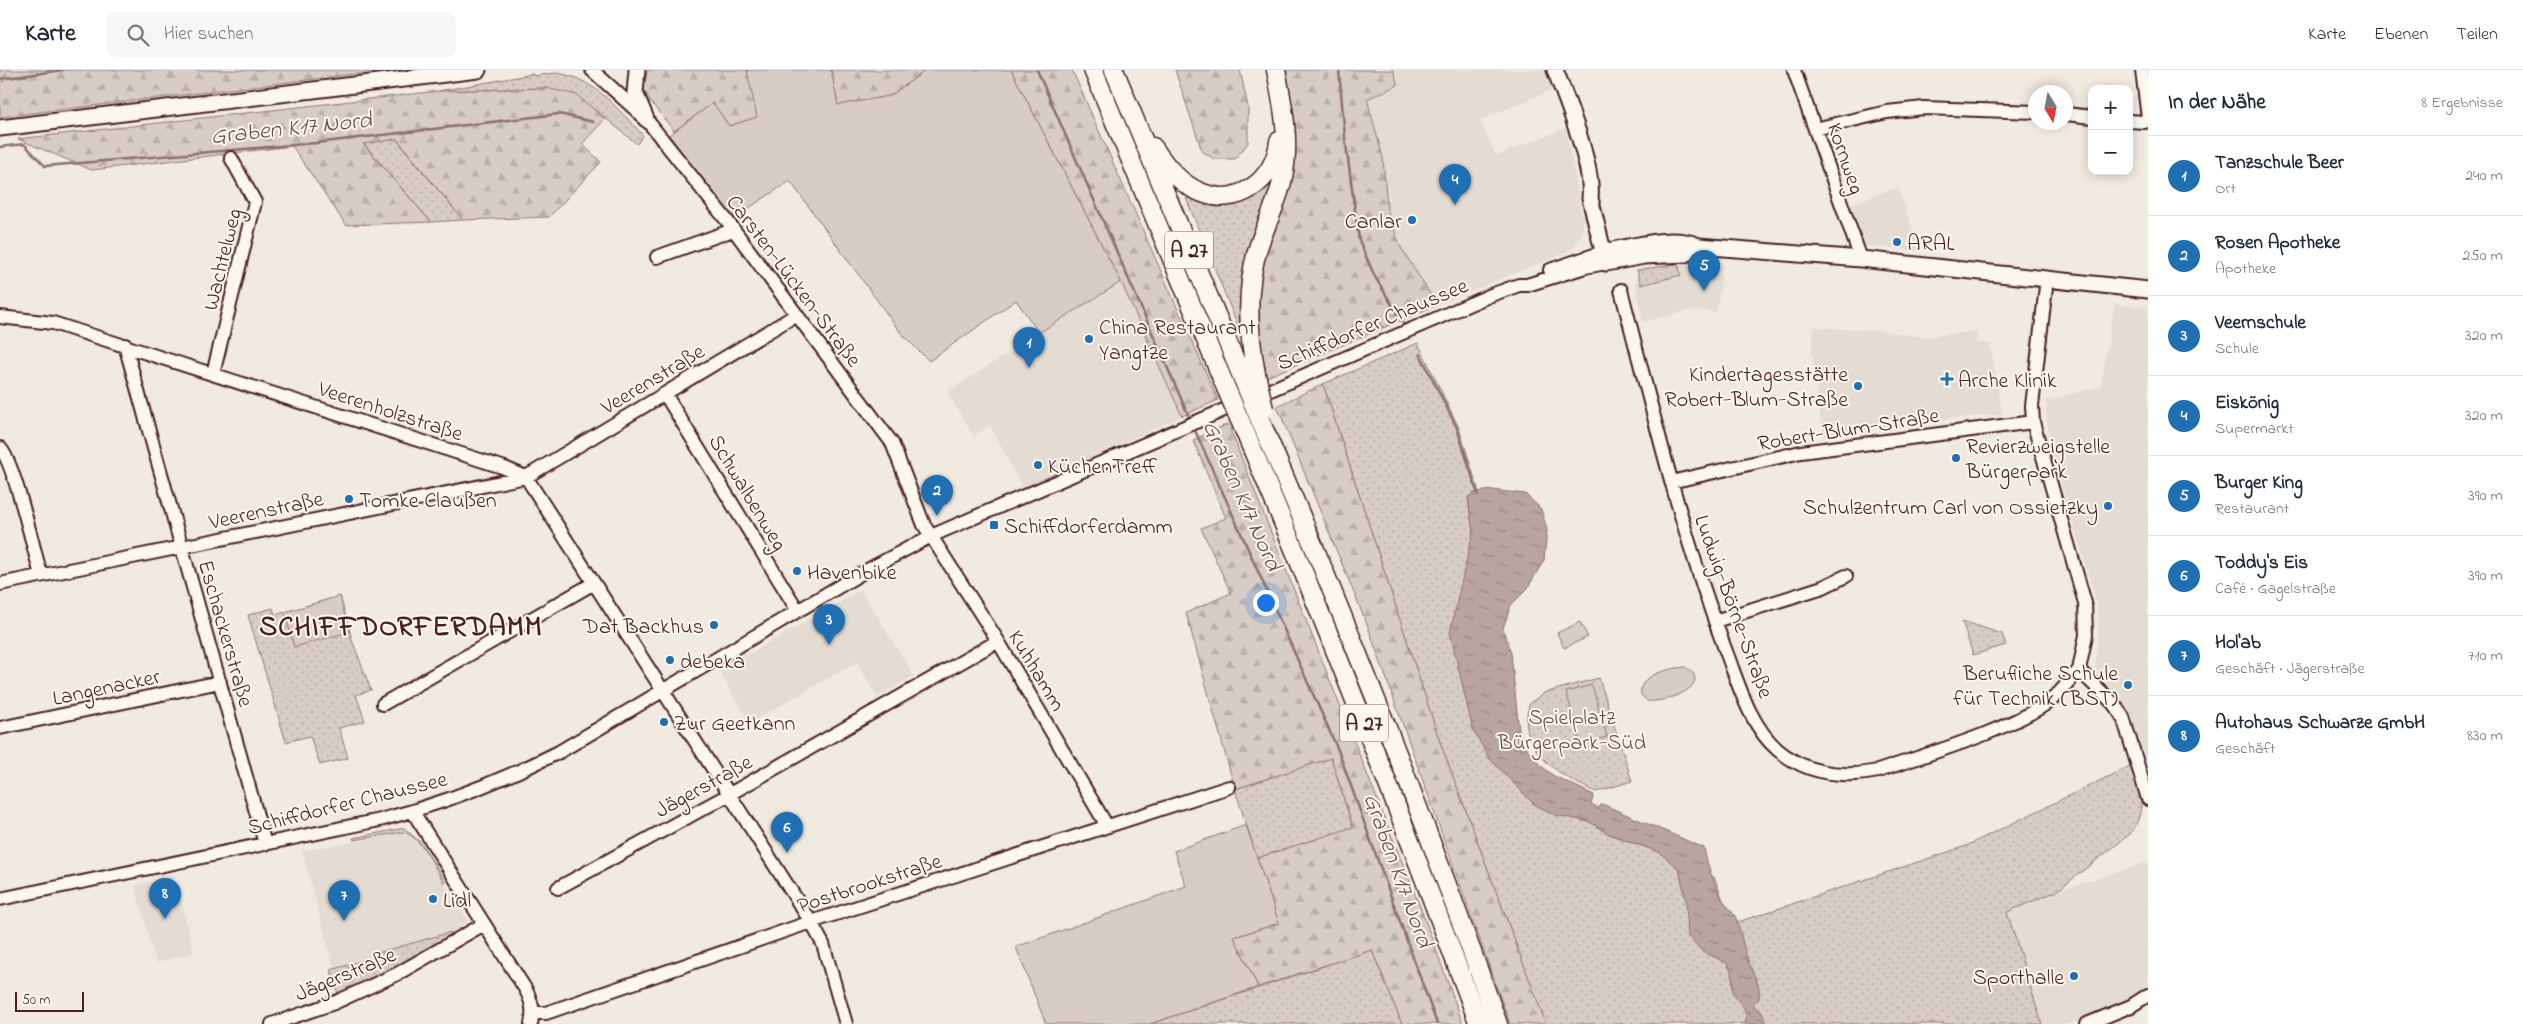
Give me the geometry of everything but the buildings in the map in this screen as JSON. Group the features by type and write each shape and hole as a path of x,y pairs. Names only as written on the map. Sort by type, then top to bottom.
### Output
{"highway":[{"name":"A 27","path":"1093,70 1309,582 1399,810 1479,1024"},
{"name":"A 27","path":"1114,70 1134,120 1250,377 1262,416 1287,483 1395,749 1498,1024"},
{"path":"1134,120 1160,158 1188,185 1208,195 1222,197 1237,195 1252,188 1271,170 1278,148 1279,121 1270,70"},
{"path":"1250,377 1250,284 1260,244 1282,182 1286,164 1285,122 1276,70"}],"main road":[{"path":"0,128 478,70"},
{"path":"637,70 635,93 646,119"},
{"path":"1555,70 1572,113 1591,187 1590,198 1608,257"},
{"name":"Schiffdorfer Chaussee","path":"1608,257 1686,254 1699,246 1861,259 2148,290"}],"street":[{"name":"Carsten-Lücken-Straße","path":"592,70 646,119 733,230 892,443 924,525 931,536"},
{"name":"Kornweg","path":"1794,70 1861,259"},
{"path":"2133,120 2145,122 2148,118 2142,70"},
{"path":"1815,129 1887,112 1924,108 2028,112"},
{"path":"2073,115 2088,117"},
{"name":"Wachtelweg","path":"213,374 255,202 231,158"},
{"path":"657,257 733,230"},
{"name":"Schiffdorfer Chaussee","path":"0,899 413,812 459,797 512,776 569,746 798,611 931,536 1519,284 1524,279 1582,257 1608,257"},
{"path":"2047,278 2033,397 2033,422 2085,603 2086,635 2079,670 2113,703 2123,717 2148,798"},
{"name":"Ludwig-Börne-Straße","path":"1620,290 1671,482 1715,621 1733,670 1762,732 1778,750 1795,761 1817,771 1838,775 1860,775 1878,771 2002,726 2032,712 2052,700 2079,670"},
{"name":"Veerenstraße","path":"0,584 526,478 796,315"},
{"name":"Veerenholzstraße","path":"0,317 53,323 502,467 526,478"},
{"name":"Eschackerstraße","path":"125,346 264,844"},
{"name":"Schwalbenweg","path":"665,394 798,611"},
{"name":"Robert-Blum-Straße","path":"1671,482 1801,452 2033,422"},
{"path":"0,448 6,453 41,575"},
{"path":"526,478 811,922 823,944 846,1024"},
{"name":"Kuhhamm","path":"931,536 998,641 1107,826"},
{"path":"1715,621 1823,587 1846,576"},
{"path":"383,704 594,583"},
{"name":"Jägerstraße","path":"558,888 728,795 998,641"},
{"name":"Langenacker","path":"0,728 220,682"},
{"name":"Postbrookstraße","path":"532,1018 811,922 1229,787"},
{"path":"413,812 526,990 532,1002 532,1018"},
{"name":"Jägerstraße","path":"272,1024 334,1003 397,974 484,924"},
{"path":"2087,1024 2148,997"}],"shaded area":[{"path":"1393,70 1546,70 1554,89 1480,120 1496,156 1566,128 1583,220 1583,231 1574,247 1567,252 1437,305 1400,246 1387,209 1383,158 1367,99 1398,85"},
{"path":"1898,187 1920,251 1863,245 1849,205"},
{"path":"1723,262 1717,312 1691,310 1643,322 1636,284 1637,270 1678,264"},
{"path":"1121,282 1182,416 1023,489 990,425 974,436 947,392"},
{"name":"Schulzentrum Carl von Ossietzky","path":"2114,304 2148,308 2148,768 2128,710 2117,694 2099,676 2095,668 2099,622 2097,604 2050,445 2047,421 2046,401 2101,386"},
{"path":"1814,327 1891,332 1924,337 1977,331 1976,343 1990,344 2002,414 1904,423 1823,437 1812,350"},
{"path":"861,590 914,676 877,697 857,662 750,723 719,671"},
{"path":"397,834 408,834 419,844 468,920 457,931 374,954 375,957 334,969 302,851"},
{"path":"2148,862 2148,986 2109,1010 2068,1024 2042,1024 2006,912 2057,891"},
{"path":"174,875 194,952 156,963 135,886"}],"green space":[{"path":"0,70 388,70 0,117 0,82 4,81 0,77"},
{"path":"648,70 747,70 758,117 729,126 713,103 674,131 650,101 643,88"},
{"path":"747,70 831,70 838,105 890,96 926,70 1011,70 1121,282 1039,333 1016,300 929,361 901,333 790,181 732,219 669,135 713,103 729,126 757,117"},
{"path":"831,70 926,70 890,96 838,106"},
{"path":"1011,70 1072,70 1218,400 1182,416 1121,282"},
{"path":"1175,70 1240,70 1248,107 1248,143 1235,159 1214,159 1202,151"},
{"path":"1284,70 1393,70 1398,85 1367,99 1383,158 1387,209 1400,246 1437,305 1267,377 1256,326 1256,300 1268,245"},
{"path":"555,73 581,80 604,96 643,135 637,144 597,111 546,88 439,91 533,74 534,76"},
{"path":"546,88 577,95 605,119 582,144 601,162 549,217 463,220 397,139 363,144 431,222 346,225 292,146 92,170 18,139 439,91"},
{"path":"396,139 463,220 431,222 363,143"},
{"path":"1275,177 1241,308 1240,331 1186,198 1207,203 1263,189"},
{"path":"1678,264 1681,275 1641,285 1637,270"},
{"path":"1418,343 1459,428 1479,492 1468,498 1473,532 1465,572 1473,730 1577,819 1590,822 1609,834 1659,852 1679,869 1714,877 1723,900 1738,922 1966,846 2132,765 2140,793 2141,809 2136,825 2130,834 2057,891 2007,912 2042,1024 1546,1024 1440,742 1323,384"},
{"path":"1323,384 1440,742 1546,1024 1510,1024 1368,627 1277,406"},
{"path":"1228,424 1424,917 1463,1024 1402,1024 1372,950 1258,987 1234,937 1279,923 1257,858 1353,827 1331,758 1235,789 1186,613 1231,593 1201,528 1226,518 1193,440"},
{"path":"340,596 352,640 371,690 356,695 365,721 339,728 348,758 320,765 310,736 286,742 248,615 273,608 275,615"},
{"path":"340,596 349,632 294,647 285,612"},
{"path":"1962,621 2002,634 2006,645 1973,655"},
{"path":"1580,622 1588,637 1564,648 1557,633"},
{"path":"1684,667 1694,674 1694,683 1690,688 1668,699 1647,701 1641,695 1641,688 1644,682 1655,674"},
{"name":"Spielplatz Bürgerpark-Süd","path":"1599,678 1632,781 1596,792 1569,778 1544,759 1534,747 1528,734 1527,719 1530,703 1544,693"},
{"path":"1592,685 1607,737 1581,744 1566,692"},
{"path":"1331,758 1353,828 1257,858 1235,789"},
{"path":"1246,825 1279,923 1234,937 1258,987 1150,1024 1046,1024 1016,947 1186,886 1174,851"},
{"path":"404,828 421,843 446,882 444,883 417,841 404,832 354,840 353,838"},
{"path":"451,932 452,939 338,994 331,970 375,957 374,954"},
{"path":"1372,950 1402,1024 1150,1024"}],"water":[{"path":"1493,490 1525,494 1541,509 1547,530 1544,560 1527,589 1511,605 1503,628 1511,653 1519,731 1528,750 1540,765 1554,776 1594,795 1591,804 1599,808 1602,804 1704,848 1716,887 1737,921 1748,961 1758,986 1759,999 1753,1003 1755,1008 1761,1011 1767,1024 1745,1024 1746,1014 1744,1007 1733,993 1732,973 1727,963 1702,951 1688,936 1686,901 1679,869 1659,852 1609,834 1590,822 1555,815 1534,804 1489,758 1473,730 1450,632 1473,532 1468,497 1477,492"}],"waterway":[{"path":"0,79 63,70"},
{"name":"Graben K17 Nord","path":"1037,70 1190,419"},
{"path":"1339,70 1345,137 1359,240 1374,275 1406,328"},
{"name":"Graben K17 Nord","path":"0,147 24,144 45,166 316,143 559,114 593,122"},
{"path":"1420,354 1457,428 1478,495"},
{"name":"Graben K17 Nord","path":"1193,426 1338,750 1437,1024"}],"place":[{"name":"Eiskönig","path":"1455,205"},
{"name":"Canlar","path":"1412,220"},
{"name":"ARAL","path":"1897,242"},
{"name":"Burger King","path":"1704,291"},
{"name":"China Restaurant Yangtze","path":"1089,339"},
{"name":"Tanzschule Beer","path":"1029,368"},
{"name":"Arche Klinik","path":"1947,379"},
{"name":"Kindertagesstätte Robert-Blum-Straße","path":"1858,386"},
{"name":"Revierzweigstelle Bürgerpark","path":"1956,458"},
{"name":"KüchenTreff","path":"1038,465"},
{"name":"Tomke Claußen","path":"349,499"},
{"name":"Schulzentrum Carl von Ossietzky","path":"2108,506"},
{"name":"Rosen Apotheke","path":"937,516"},
{"name":"Schiffdorferdamm","path":"994,525"},
{"name":"Havenbike","path":"797,571"},
{"name":"Dat Backhus","path":"714,625"},
{"name":"Veernschule","path":"829,645"},
{"name":"debeka","path":"670,660"},
{"name":"Berufliche Schule für Technik (BST)","path":"2128,685"},
{"name":"Zur Geetkann","path":"664,722"},
{"name":"Toddy's Eis","path":"787,853"},
{"name":"Lidl","path":"433,899"},
{"name":"Autohaus Schwarze GmbH","path":"165,919"},
{"name":"Hol'ab","path":"344,921"},
{"name":"Sporthalle","path":"2074,976"}],"district":[{"name":"SCHIFFDORFERDAMM","path":"401,625"}]}
